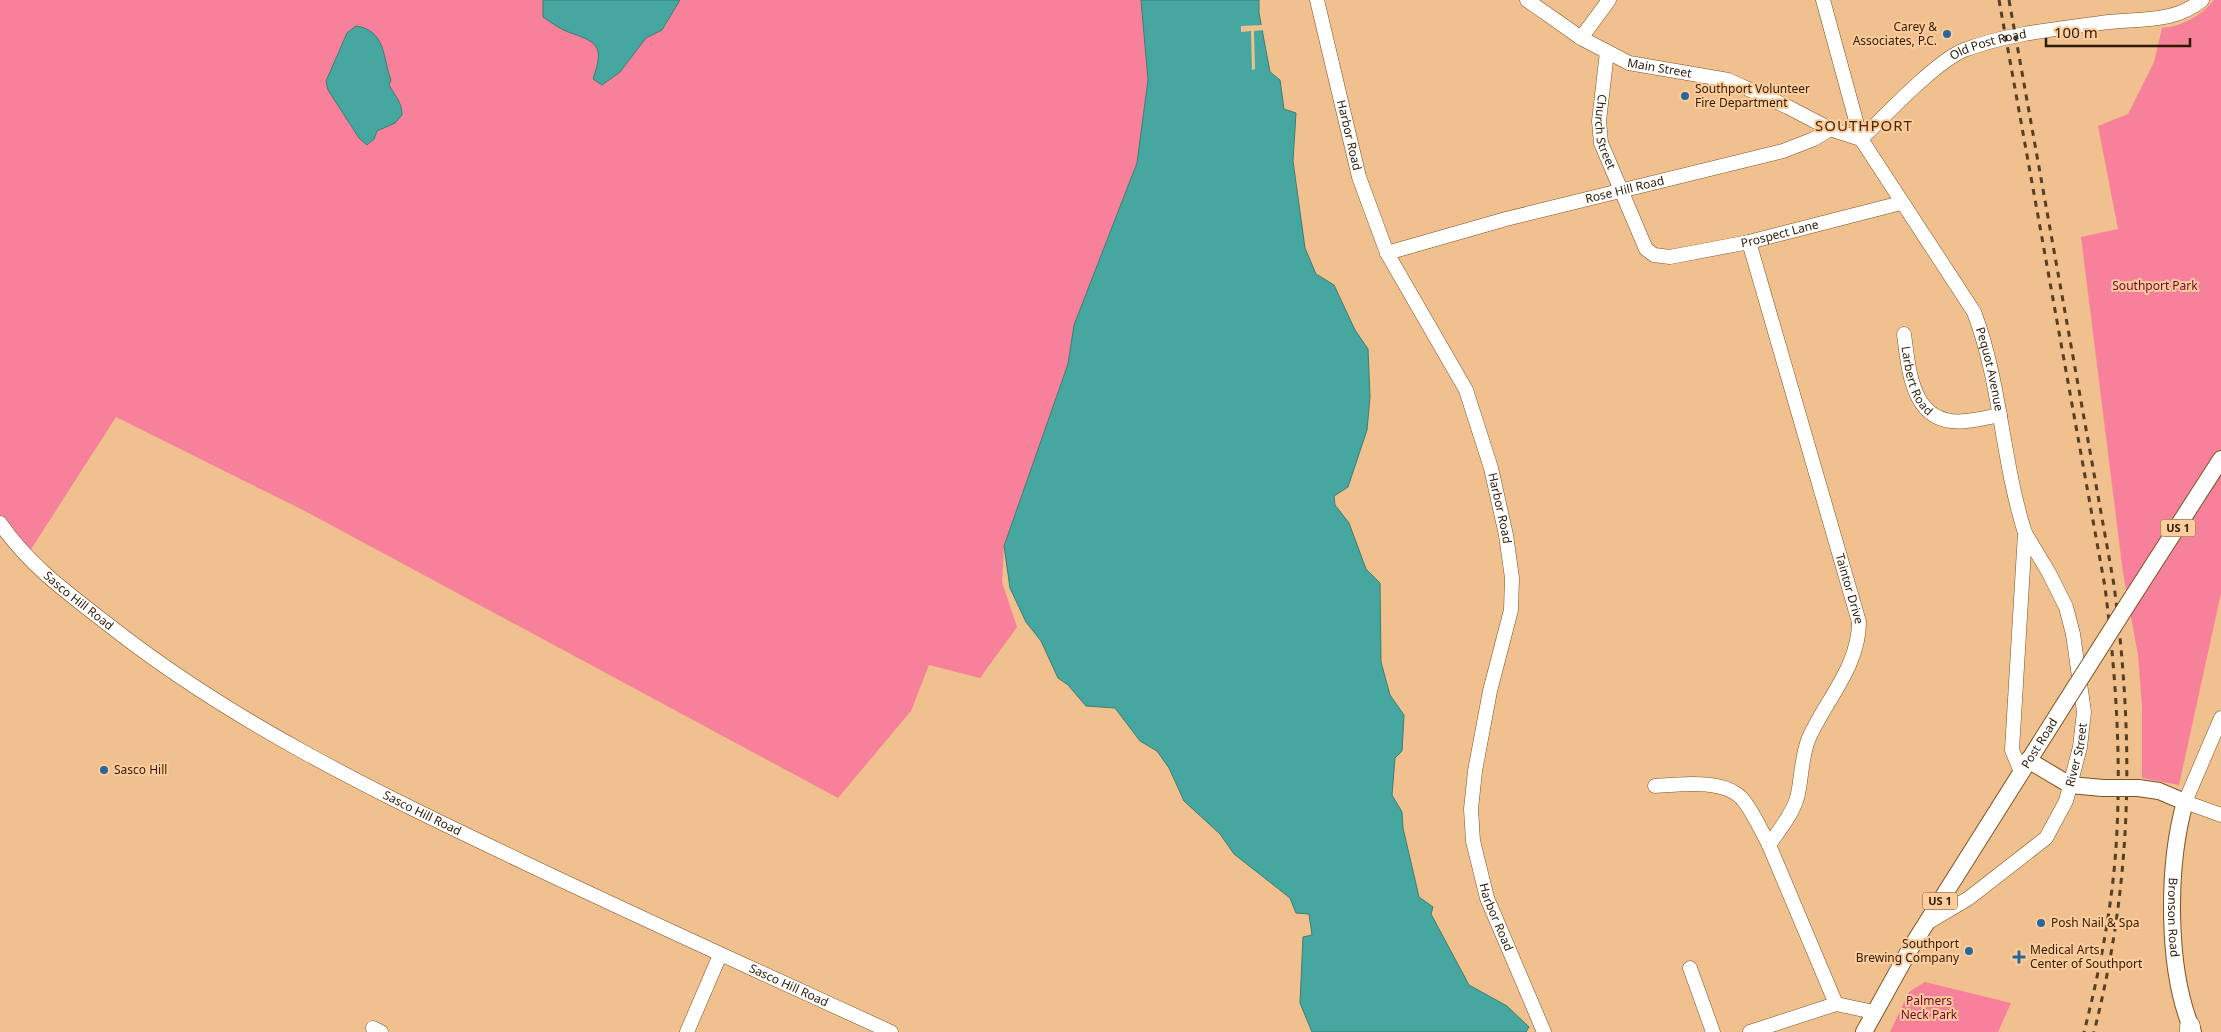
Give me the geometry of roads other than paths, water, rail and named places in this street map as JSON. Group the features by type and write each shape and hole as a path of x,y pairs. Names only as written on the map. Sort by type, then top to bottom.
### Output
{"main road":[{"name":"Post Road","path":"1864,1032 1927,922 2024,766 2221,459"},
{"path":"2024,766 2070,785 2103,788 2138,788 2159,791 2184,802"},
{"name":"Bronson Road","path":"2184,802 2175,854 2173,897 2179,984 2191,1030"}],"street":[{"name":"Harbor Road","path":"1317,0 1359,177 1387,253 1466,390 1491,468 1506,535 1512,578 1511,610 1490,691 1475,771 1471,809 1473,841 1487,898 1544,1032"},
{"name":"Main Street","path":"1527,0 1581,38 1629,63 1646,67 1691,72 1728,80 1788,107 1830,129"},
{"path":"1581,38 1609,0"},
{"name":"Pequot Avenue","path":"1823,0 1860,139 1901,204 1974,312 1984,337 2017,508 2025,533 2012,750 2024,766"},
{"name":"Old Post Road","path":"1860,139 1934,71 1962,51 1991,42 2046,32 2102,23 2167,18 2183,13 2202,0"},
{"name":"Church Street","path":"1607,52 1599,121 1601,143 1646,249 1658,257"},
{"name":"Rose Hill Road","path":"1387,253 1506,219 1783,151 1814,139 1830,129"},
{"path":"1830,129 1860,139"},
{"name":"Prospect Lane","path":"1658,257 1670,258 1749,242 1901,204"},
{"name":"Taintor Drive","path":"1749,242 1859,622 1859,638 1852,659 1808,740 1796,800 1786,821 1769,844"},
{"name":"Larbert Road","path":"1904,334 1912,384 1922,404 1943,419 1954,421 1965,422 2000,415"},
{"name":"Sasco Hill Road","path":"0,523 16,546 42,572 127,640 166,669 273,735 354,780 440,822 720,955 891,1032"},
{"name":"River Street","path":"1927,922 1955,909 2046,838 2066,801 2080,747 2084,712 2074,634 2066,607 2049,573 2025,533"},
{"path":"2221,718 2184,802 2221,815"},
{"path":"1656,786 1700,783 1732,792 1743,799 1769,844 1836,1004"},
{"path":"687,1032 720,955"},
{"path":"1690,968 1713,1032"},
{"path":"1750,1032 1836,1004 1874,1012"}],"water":[{"path":"543,0 680,0 662,30 646,38 620,72 602,85 593,79 598,61 597,48 588,40 564,30 543,17"},
{"path":"1141,0 1259,0 1259,13 1270,72 1280,80 1284,109 1296,113 1293,161 1305,248 1316,274 1334,285 1355,330 1368,349 1370,397 1367,430 1348,487 1334,496 1335,505 1349,523 1366,569 1380,583 1381,662 1390,695 1404,715 1402,751 1395,758 1392,795 1402,812 1403,828 1419,897 1433,907 1431,914 1469,985 1507,1006 1529,1027 1526,1032 1312,1032 1300,1003 1303,937 1312,935 1309,914 1296,913 1290,898 1234,854 1220,834 1184,801 1169,768 1157,751 1140,741 1115,708 1086,706 1068,685 1058,678 1041,641 1026,622 1010,588 1004,546 1068,364 1074,325 1137,163 1148,80"},
{"path":"356,26 373,33 378,39 391,80 389,85 398,99 402,110 402,115 395,123 377,131 374,139 367,145 359,138 328,90 326,81 347,33"}],"railway":[{"path":"1999,0 2105,587 2112,648 2118,738 2117,830 2113,881 2106,931 2084,1032"},
{"path":"2009,0 2114,585 2125,699 2127,755 2123,864 2107,975 2094,1032"}],"place":[{"name":"Carey & Associates, P.C.","path":"1947,34"},
{"name":"Southport Volunteer Fire Department","path":"1685,96"},
{"name":"Sasco Hill","path":"104,770"},
{"name":"Posh Nail & Spa","path":"2041,923"},
{"name":"Southport Brewing Company","path":"1969,951"},
{"name":"Medical Arts Center of Southport","path":"2019,957"}],"district":[{"name":"SOUTHPORT","path":"1864,126"}],"park label":[{"name":"Southport Park","path":"2155,286"},
{"name":"Palmers Neck Park","path":"1929,1008"}]}
